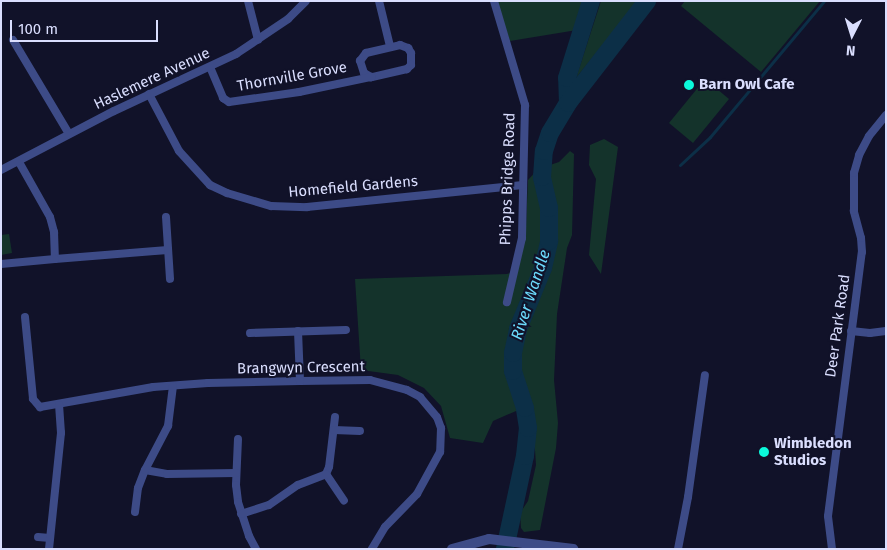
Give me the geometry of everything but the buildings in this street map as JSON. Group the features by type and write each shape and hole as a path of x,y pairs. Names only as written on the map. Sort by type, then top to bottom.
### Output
{"street":[{"path":"248,1 258,40"},
{"name":"Haslemere Avenue","path":"1,170 149,94 210,67 258,40 288,19 306,1"},
{"path":"379,1 390,46"},
{"name":"Phipps Bridge Road","path":"494,1 525,105 522,238 507,302"},
{"path":"12,40 69,134"},
{"name":"Thornville Grove","path":"210,67 223,98 229,102 300,92 371,77 407,69 411,65 411,53 408,48 400,44 362,56 360,61 361,68 371,77"},
{"name":"Homefield Gardens","path":"149,94 179,151 210,185 227,193 271,206 307,207 523,184"},
{"name":"Deer Park Road","path":"832,549 828,516 862,252 854,211 854,173 859,155 869,136 886,115"},
{"path":"18,162 50,218 54,232 55,259"},
{"path":"166,216 170,279"},
{"path":"1,264 168,250"},
{"name":"Brangwyn Crescent","path":"25,318 33,399 40,407 128,391 173,386 300,381 370,380 407,390 420,397 437,417 441,428 440,452 430,473 416,494 385,528 372,549"},
{"path":"250,333 346,330"},
{"path":"298,331 300,381"},
{"path":"851,331 870,333 886,331"},
{"path":"678,549 688,497 705,376"},
{"path":"136,512 138,488 145,470 168,426 173,386"},
{"path":"49,549 61,433 59,405"},
{"path":"335,417 326,474 344,501"},
{"path":"334,430 360,431"},
{"path":"238,439 236,472 242,514 256,549"},
{"path":"145,470 167,474 236,472"},
{"path":"242,514 269,505 298,485 326,474"},
{"path":"38,536 50,538"},
{"path":"452,549 489,539 574,549"}],"green space":[{"path":"496,1 585,1 577,30 510,41"},
{"path":"601,1 638,1 576,78"},
{"path":"685,1 820,1 761,72 681,6"},
{"path":"705,79 729,99 693,143 669,123"},
{"path":"604,139 618,147 601,274 589,255 596,179 589,165 590,145"},
{"path":"570,151 574,154 572,235 567,248 557,314 554,380 558,423 556,448 540,530 524,532 521,528 520,513 528,501 536,465 533,420 516,411 493,421 483,443 450,438 441,406 424,388 398,375 361,370 355,279 507,274 517,271 526,227 528,180 538,169 559,162"},
{"path":"9,234 12,253 1,255 1,235"}],"waterway":[{"name":"River Wandle","path":"568,103 567,78 591,1"},
{"name":"River Wandle","path":"505,549 525,456 528,428 525,408 513,371 513,353 518,329 543,268 549,241 549,208 542,177 544,151 550,133 568,103 647,1"},
{"path":"680,165 710,137 824,1"}],"place":[{"name":"Barn Owl Cafe","path":"689,85"},
{"name":"Wimbledon Studios","path":"764,452"}]}
